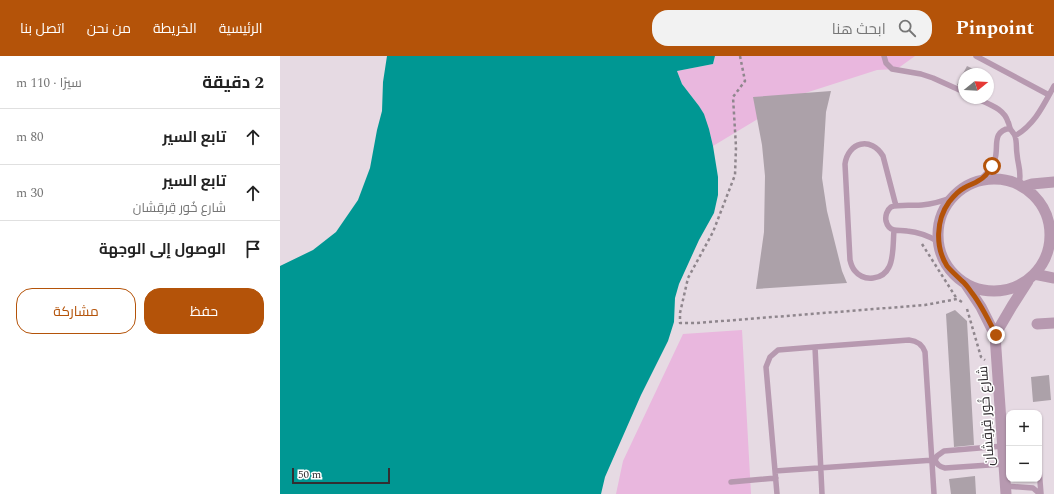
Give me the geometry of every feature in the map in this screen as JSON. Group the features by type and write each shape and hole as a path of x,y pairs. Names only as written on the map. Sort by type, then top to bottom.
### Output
{"street":[{"path":"996,335 1012,306 1032,276 1038,269 1044,259 1050,235 1045,212 1039,202 1021,186 1000,179 978,181 965,187 953,197 941,218 938,230 941,254 946,264 954,274 963,281 979,289 997,291 1009,289 1032,276 1054,278"},
{"path":"1021,186 1054,182"},
{"name":"شارع خُور قِرقِشان","path":"963,281 982,307 996,335 1006,490"},
{"path":"1037,324 1054,323"}],"lane":[{"path":"884,56 886,63 892,69 921,74 958,89"},
{"path":"976,56 1049,95"},
{"path":"1015,136 1032,123 1054,86"},
{"path":"989,104 998,108 1002,112 1009,122 1010,128 1015,136 1016,153 1021,172 1021,186"},
{"path":"978,181 989,172 992,166 996,153 996,141 999,134 1010,128"},
{"path":"894,230 892,259 887,272 875,278 868,278 861,276 856,272 850,260 845,164 848,153 853,148 858,145 870,144 880,150 883,156 896,206"},
{"path":"939,242 924,234 894,230 888,225 886,213 892,207 896,206 921,205 942,201 953,197"},
{"path":"777,494 766,372 767,362 773,354 778,350 909,340 920,344 924,352 933,460 934,494"},
{"path":"815,347 822,494"},
{"path":"775,471 933,460 944,451 1003,446"},
{"path":"933,460 940,467 945,468 1004,464"},
{"path":"731,482 776,478"},
{"path":"1040,482 1041,494"},
{"path":"1006,490 1033,488 1041,494"}],"path":[{"path":"740,56 744,81 733,97 736,147 735,175 713,232 688,278 680,313 680,323 697,324 925,305 957,299"},
{"path":"915,232 957,299 962,301 967,307 981,357 987,361 997,362"}],"shaded area":[{"path":"715,56 915,56 897,69 877,70 796,96 713,146 709,129 699,106 682,84 677,71 713,64"},
{"path":"742,330 751,494 616,494 623,461 683,334"}],"water":[{"path":"387,56 715,56 713,64 677,71 682,84 704,114 709,129 718,177 718,195 714,213 699,240 679,284 675,298 674,322 668,341 641,395 605,477 601,494 280,494 280,266 313,250 336,232 358,200 370,168 382,111 383,82"}],"building":[{"path":"831,91 826,112 822,178 827,211 842,271 847,283 756,289 764,232 765,176 762,145 753,97"},
{"path":"955,310 967,321 974,445 954,447 946,314"},
{"path":"1049,375 1051,400 1033,402 1031,377"},
{"path":"975,476 976,494 951,494 949,479"}],"route":[{"path":"992,166 984,177 965,187 953,197 944,211 938,230 941,254 946,264 954,274 963,281 973,294 982,307 996,335"}]}
